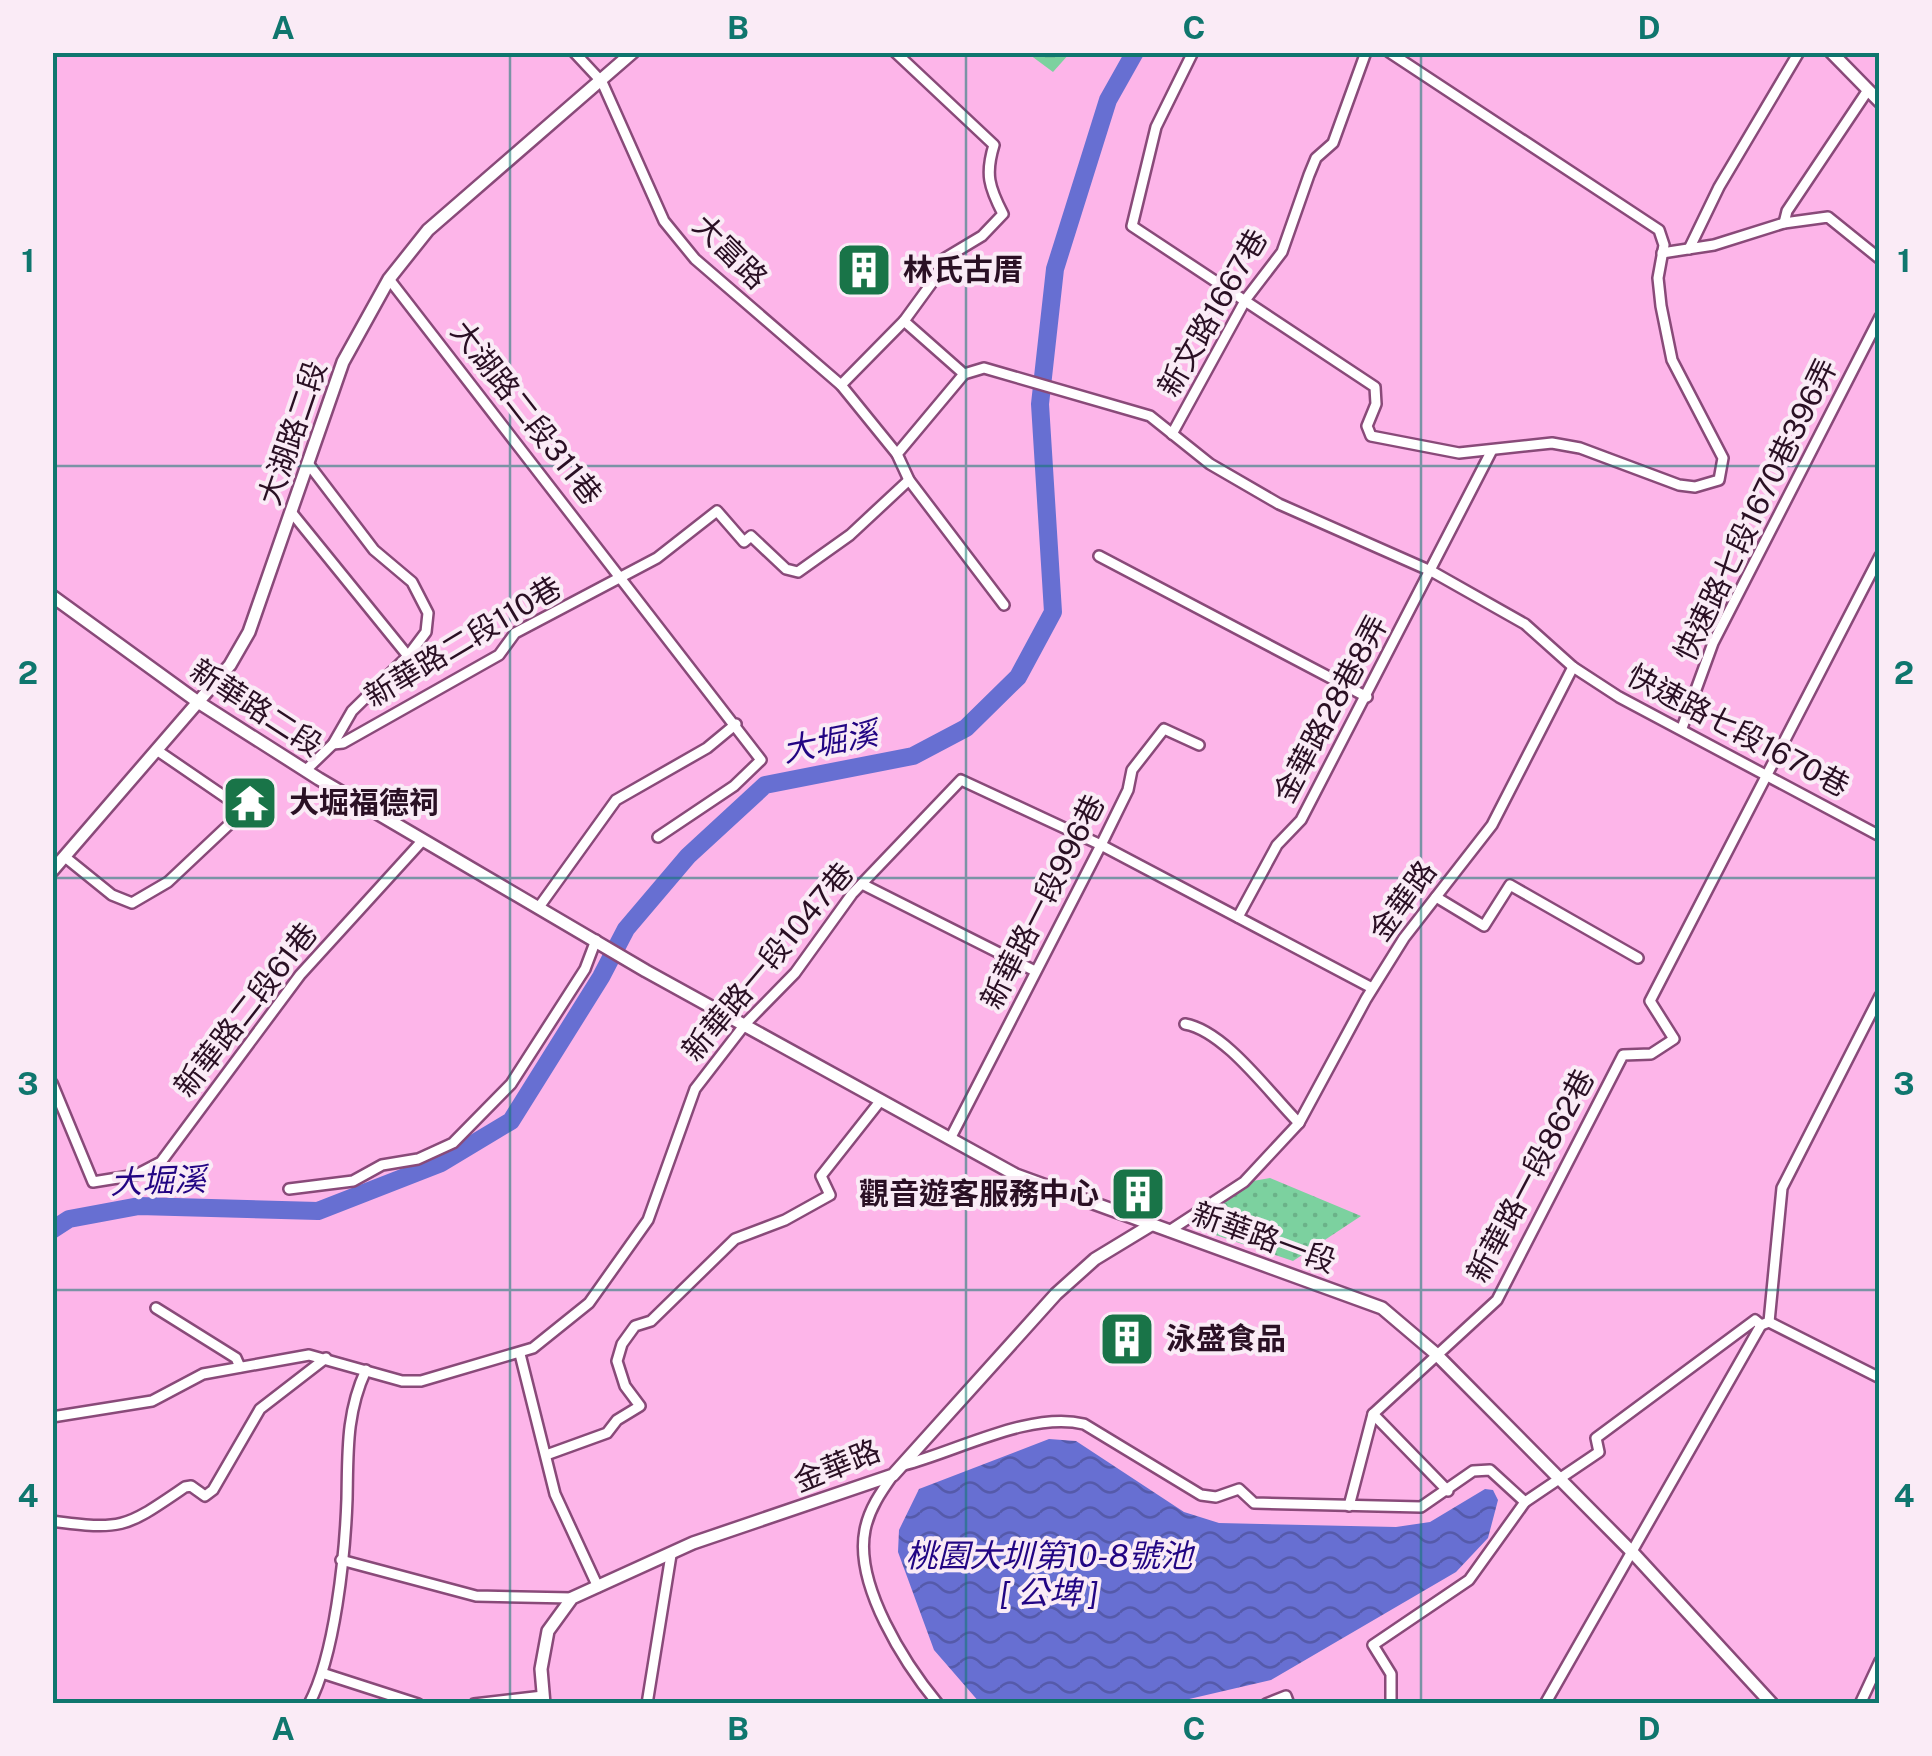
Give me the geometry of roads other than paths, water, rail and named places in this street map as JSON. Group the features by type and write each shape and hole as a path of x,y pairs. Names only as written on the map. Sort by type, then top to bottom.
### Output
{"street":[{"name":"大富路","path":"574,52 602,82 664,220 684,246 730,292 842,386 897,454 909,480 1004,605"},
{"name":"大湖路二段","path":"52,871 230,665 249,632 310,466 343,362 389,279 428,230 632,52"},
{"path":"842,386 904,321 938,273 942,260 982,236 1003,214 988,186 986,170 994,145 895,52"},
{"path":"1193,52 1156,127 1132,226 1375,387 1376,404 1368,426 1372,436 1459,453 1552,444 1580,448 1680,485 1695,487 1719,480 1723,458 1689,400 1669,347 1658,278 1662,253 1659,230 1389,52"},
{"name":"新文路1667巷","path":"1172,434 1246,300 1282,252 1308,175 1316,158 1333,144 1366,52"},
{"path":"1688,249 1719,187 1799,52"},
{"path":"1830,52 1880,102"},
{"path":"1784,224 1787,211 1868,90"},
{"path":"1662,253 1784,224 1828,218 1880,259"},
{"name":"大湖路二段311巷","path":"389,279 761,760 734,786 658,836"},
{"name":"快速路七段1670巷396弄","path":"1682,728 1713,643 1880,317"},
{"path":"897,454 964,374 904,321"},
{"name":"快速路七段1670巷","path":"964,374 984,368 1150,416 1210,464 1280,504 1432,572 1525,624 1573,667 1880,836"},
{"name":"金華路28巷8弄","path":"1238,917 1277,845 1301,820 1492,450"},
{"path":"306,770 333,744 352,711 408,656 426,632 428,613 422,597 374,550 310,466"},
{"name":"新華路二段110巷","path":"333,744 343,743 499,656 514,633 657,558 700,520 717,512 744,542 751,536 786,570 798,572 850,536 909,480"},
{"path":"292,514 408,656"},
{"path":"1099,556 1367,696"},
{"path":"1767,773 1880,556"},
{"name":"新華路二段","path":"52,596 198,702 634,963"},
{"name":"金華路","path":"1170,1230 1244,1182 1299,1124 1372,988 1492,825 1573,667"},
{"path":"538,907 616,800 707,748 736,724"},
{"name":"新華路一段996巷","path":"950,1139 1102,845 1128,790 1132,770 1164,729 1199,746"},
{"path":"64,857 112,895 132,903 168,882 237,817 231,801 158,751"},
{"name":"新華路一段862巷","path":"1435,1353 1497,1300 1623,1055 1651,1054 1674,1039 1650,1000 1767,773"},
{"name":"新華路一段1047巷","path":"52,1417 152,1401 203,1374 309,1355 402,1381 422,1380 520,1354 559,1330 613,1274 662,1190 695,1089 746,1023 795,973 862,884 962,780 1102,845"},
{"name":"新華路二段61巷","path":"52,1083 93,1182 136,1176 161,1162 300,975 423,840"},
{"path":"1102,845 1372,988"},
{"path":"862,884 1035,971"},
{"path":"1436,897 1484,926 1510,884 1638,958"},
{"path":"288,1189 352,1181 382,1165 418,1159 453,1142 510,1084 585,969 596,940"},
{"name":"新華路一段","path":"634,963 1016,1175 1382,1308 1435,1353 1634,1554 1772,1704"},
{"path":"1545,1704 1765,1323 1782,1188 1880,996"},
{"path":"1185,1024 1202,1027 1224,1042 1299,1124"},
{"path":"549,1454 607,1433 616,1420 640,1406 626,1386 617,1361 630,1333 651,1321 735,1239 785,1220 830,1195 822,1176 881,1100"},
{"name":"金華路","path":"572,1598 692,1544 893,1475 1056,1294 1095,1259 1151,1225"},
{"path":"156,1308 236,1358 240,1366"},
{"path":"1390,1704 1391,1674 1372,1645 1469,1580 1525,1502 1556,1477 1599,1452 1596,1438 1755,1320 1880,1378"},
{"path":"1349,1506 1373,1414 1435,1353"},
{"path":"520,1354 549,1454 555,1494 598,1588"},
{"path":"52,1521 108,1529 138,1519 185,1487 192,1486 205,1496 213,1490 260,1409 326,1358"},
{"path":"310,1704 325,1674 342,1560 349,1415 366,1370"},
{"path":"1373,1414 1448,1491"},
{"path":"904,1465 1025,1425 1064,1419 1084,1424 1201,1494 1216,1497 1238,1489 1254,1503 1422,1508 1473,1471 1490,1470 1525,1502"},
{"path":"893,1475 874,1502 864,1532 867,1564 889,1634 938,1704"},
{"path":"648,1704 671,1555"},
{"path":"342,1560 476,1596 572,1598"},
{"path":"474,1704 544,1700 541,1669 548,1631 572,1598"},
{"path":"1860,1704 1880,1661"},
{"path":"325,1674 418,1704"},
{"path":"1266,1704 1286,1696 1289,1704"}],"water":[{"name":"桃園大圳第10-8號池 [ 公埤 ]","path":"1049,1439 1076,1441 1184,1512 1219,1523 1396,1527 1430,1522 1485,1489 1493,1490 1498,1500 1488,1538 1456,1572 1271,1680 1172,1703 980,1703 934,1650 898,1552 899,1530 919,1489"}],"waterway":[{"name":"大堀溪","path":"52,1230 69,1219 139,1206 318,1211 441,1163 511,1121 601,977 626,929 688,856 765,785 913,756 966,728 1018,677 1053,612 1040,404 1055,269 1108,100 1135,52"}],"place":[{"name":"林氏古厝","path":"864,270"},
{"name":"大堀福德祠","path":"250,803"},
{"name":"觀音遊客服務中心","path":"1138,1194"},
{"name":"泳盛食品","path":"1127,1339"}]}
